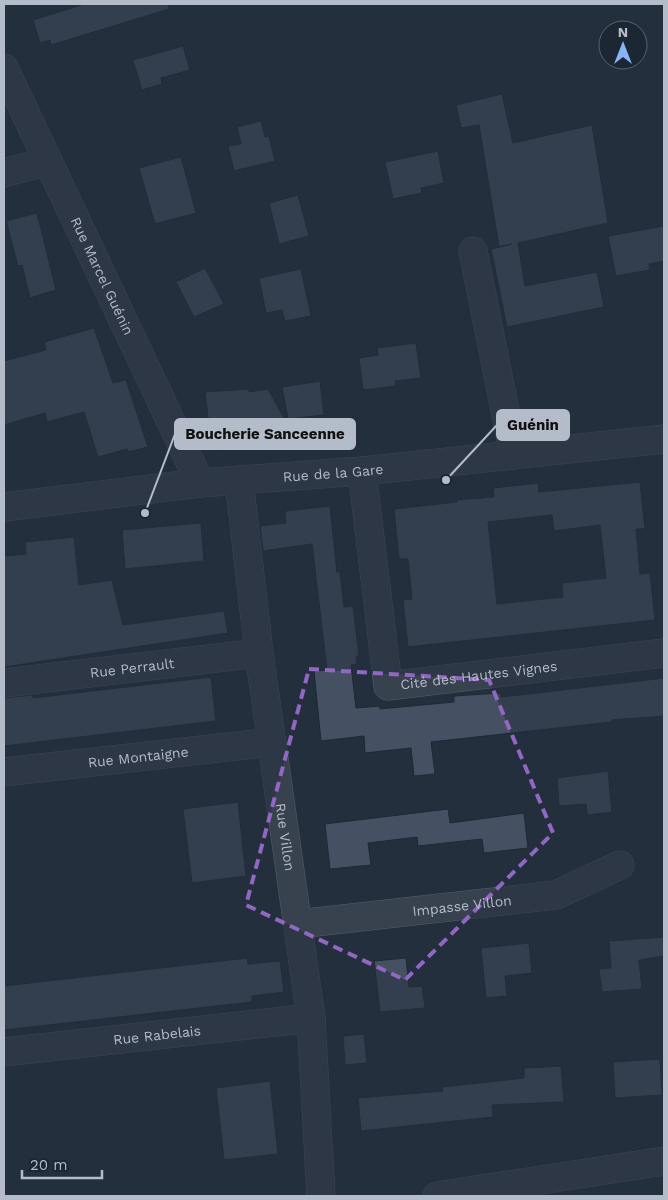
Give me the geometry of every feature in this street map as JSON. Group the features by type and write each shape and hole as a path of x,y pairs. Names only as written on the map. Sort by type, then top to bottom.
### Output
{"street":[{"name":"Rue Marcel Guénin","path":"4,68 200,483"},
{"path":"4,173 48,161"},
{"path":"473,251 514,455"},
{"path":"664,439 664,444"},
{"name":"Rue de la Gare","path":"4,507 200,483 362,471 664,439"},
{"name":"Cité des Hautes Vignes","path":"362,471 388,686 664,653"},
{"name":"Rue Villon","path":"239,480 259,653 311,1018 321,1196"},
{"name":"Rue Perrault","path":"4,683 259,653"},
{"name":"Rue Montaigne","path":"4,772 272,742"},
{"name":"Impasse Villon","path":"298,924 556,895 620,865"},
{"name":"Rue Rabelais","path":"4,1052 311,1018"},
{"path":"437,1196 664,1161"}],"highlighted area":[{"path":"309,669 489,680 553,833 405,980 246,905"}],"building":[{"path":"84,4 168,4 169,9 51,45 50,40 40,43 33,20"},
{"path":"183,46 190,70 161,78 162,84 142,90 133,60"},
{"path":"502,94 513,143 592,125 608,223 518,243 525,286 597,272 604,307 507,327 491,249 512,244 499,247 479,125 461,128 456,105"},
{"path":"261,121 265,137 269,136 275,161 234,171 228,146 241,144 237,127"},
{"path":"438,151 444,183 421,188 422,193 393,199 385,162"},
{"path":"181,157 196,213 155,224 139,168"},
{"path":"298,195 309,236 279,244 269,203"},
{"path":"37,213 56,290 30,298 22,265 18,266 6,221"},
{"path":"664,226 664,261 649,264 650,270 616,276 608,236"},
{"path":"205,268 224,304 194,317 176,282"},
{"path":"301,269 311,316 285,321 282,310 266,313 259,278"},
{"path":"94,328 113,383 126,380 148,447 128,452 127,449 98,457 84,412 47,422 45,413 4,425 4,361 46,350 44,342"},
{"path":"416,343 421,378 395,381 396,386 363,390 359,358 378,355 377,348"},
{"path":"320,381 324,415 288,419 282,387"},
{"path":"249,389 249,392 268,389 285,420 253,424 255,447 212,451 205,392"},
{"path":"640,482 645,529 636,529 640,574 650,573 655,620 408,647 403,600 412,599 408,559 399,559 394,509 494,497 493,488 538,483 539,492","holes":["552,515 554,531 600,525 606,578 562,583 563,597 497,604 488,522"]},
{"path":"330,506 337,572 340,572 344,607 353,606 359,656 356,656 357,664 351,665 356,708 380,706 380,709 454,702 454,696 501,693 501,697 664,678 664,716 612,720 612,722 431,742 435,774 414,776 411,748 365,753 364,736 321,741 314,671 327,670 312,544 263,551 260,526 286,523 285,511"},
{"path":"201,523 204,561 125,569 122,530"},
{"path":"74,537 79,585 112,580 123,625 224,611 228,633 4,667 4,556 26,554 25,542"},
{"path":"211,677 216,721 4,746 4,698 33,695 33,698"},
{"path":"608,771 612,812 587,815 586,804 559,806 557,778"},
{"path":"238,802 246,876 192,883 183,809"},
{"path":"448,809 450,823 524,813 528,848 484,853 482,839 418,846 417,837 368,843 371,865 330,869 325,824"},
{"path":"664,937 664,956 639,960 642,989 602,992 599,969 611,968 609,941"},
{"path":"529,943 532,973 505,976 507,996 486,998 481,948"},
{"path":"247,958 248,964 280,961 284,992 252,996 252,1002 4,1030 4,986"},
{"path":"406,958 409,987 422,986 425,1008 380,1012 374,961"},
{"path":"364,1034 367,1063 345,1065 343,1036"},
{"path":"660,1059 662,1095 615,1098 613,1062"},
{"path":"561,1066 564,1102 492,1105 493,1117 361,1131 358,1098 443,1091 442,1087 524,1078 524,1068"},
{"path":"270,1081 278,1154 224,1160 216,1088"}],"place":[{"name":"Guénin","path":"446,480"},
{"name":"Boucherie Sanceenne","path":"145,513"}]}
